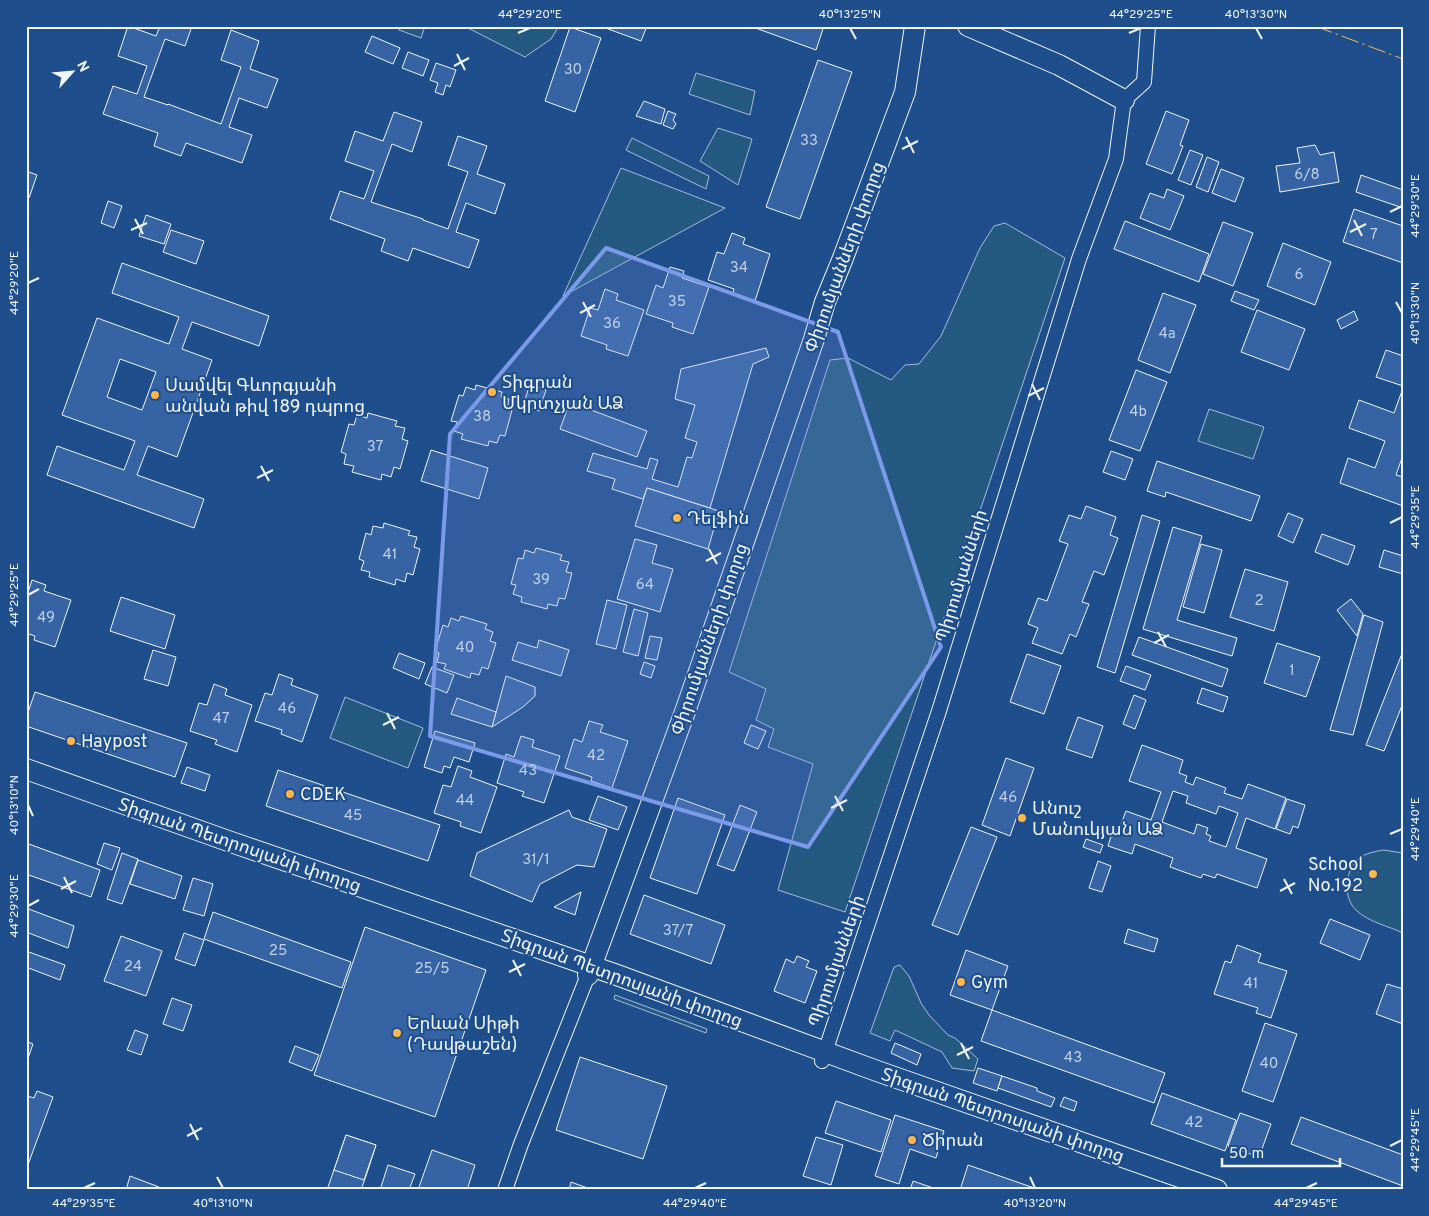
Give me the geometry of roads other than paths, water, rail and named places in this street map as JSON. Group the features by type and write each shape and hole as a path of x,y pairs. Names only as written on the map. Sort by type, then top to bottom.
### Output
{"main road":[{"name":"Փիրումյանների փողոց","path":"590,971 686,709 826,302 905,92 915,26"},
{"path":"968,26 1059,65 1124,100"},
{"name":"Տիգրան Պետրոսյանի փողոց","path":"26,769 823,1056 1217,1190"},
{"name":"Տիգրան Պետրոսյանի փողոց","path":"26,779 590,971"},
{"name":"Տիգրան Պետրոսյանի փողոց","path":"823,1056 873,1082 1180,1190"}],"street":[{"path":"1124,100 1144,82 1148,26"},
{"name":"Պիրումյանների","path":"823,1056 937,717 1078,259 1116,159 1124,100"},
{"name":"Փիրումյանների փողոց","path":"505,1190 521,1144 590,971"}],"place":[{"name":"Տիգրան Մկրտչյան ԱՁ","path":"492,392"},
{"name":"Սամվել Գևորգյանի անվան թիվ 189 դպրոց","path":"155,395"},
{"name":"Դելֆին","path":"677,518"},
{"name":"Haypost","path":"71,741"},
{"name":"CDEK","path":"290,794"},
{"name":"Անուշ Մանուկյան ԱՁ","path":"1022,818"},
{"name":"School No.192","path":"1373,874"},
{"name":"Gym","path":"961,982"},
{"name":"Երևան Սիթի (Դավթաշեն)","path":"397,1033"},
{"name":"Ծիրան","path":"912,1140"}]}
